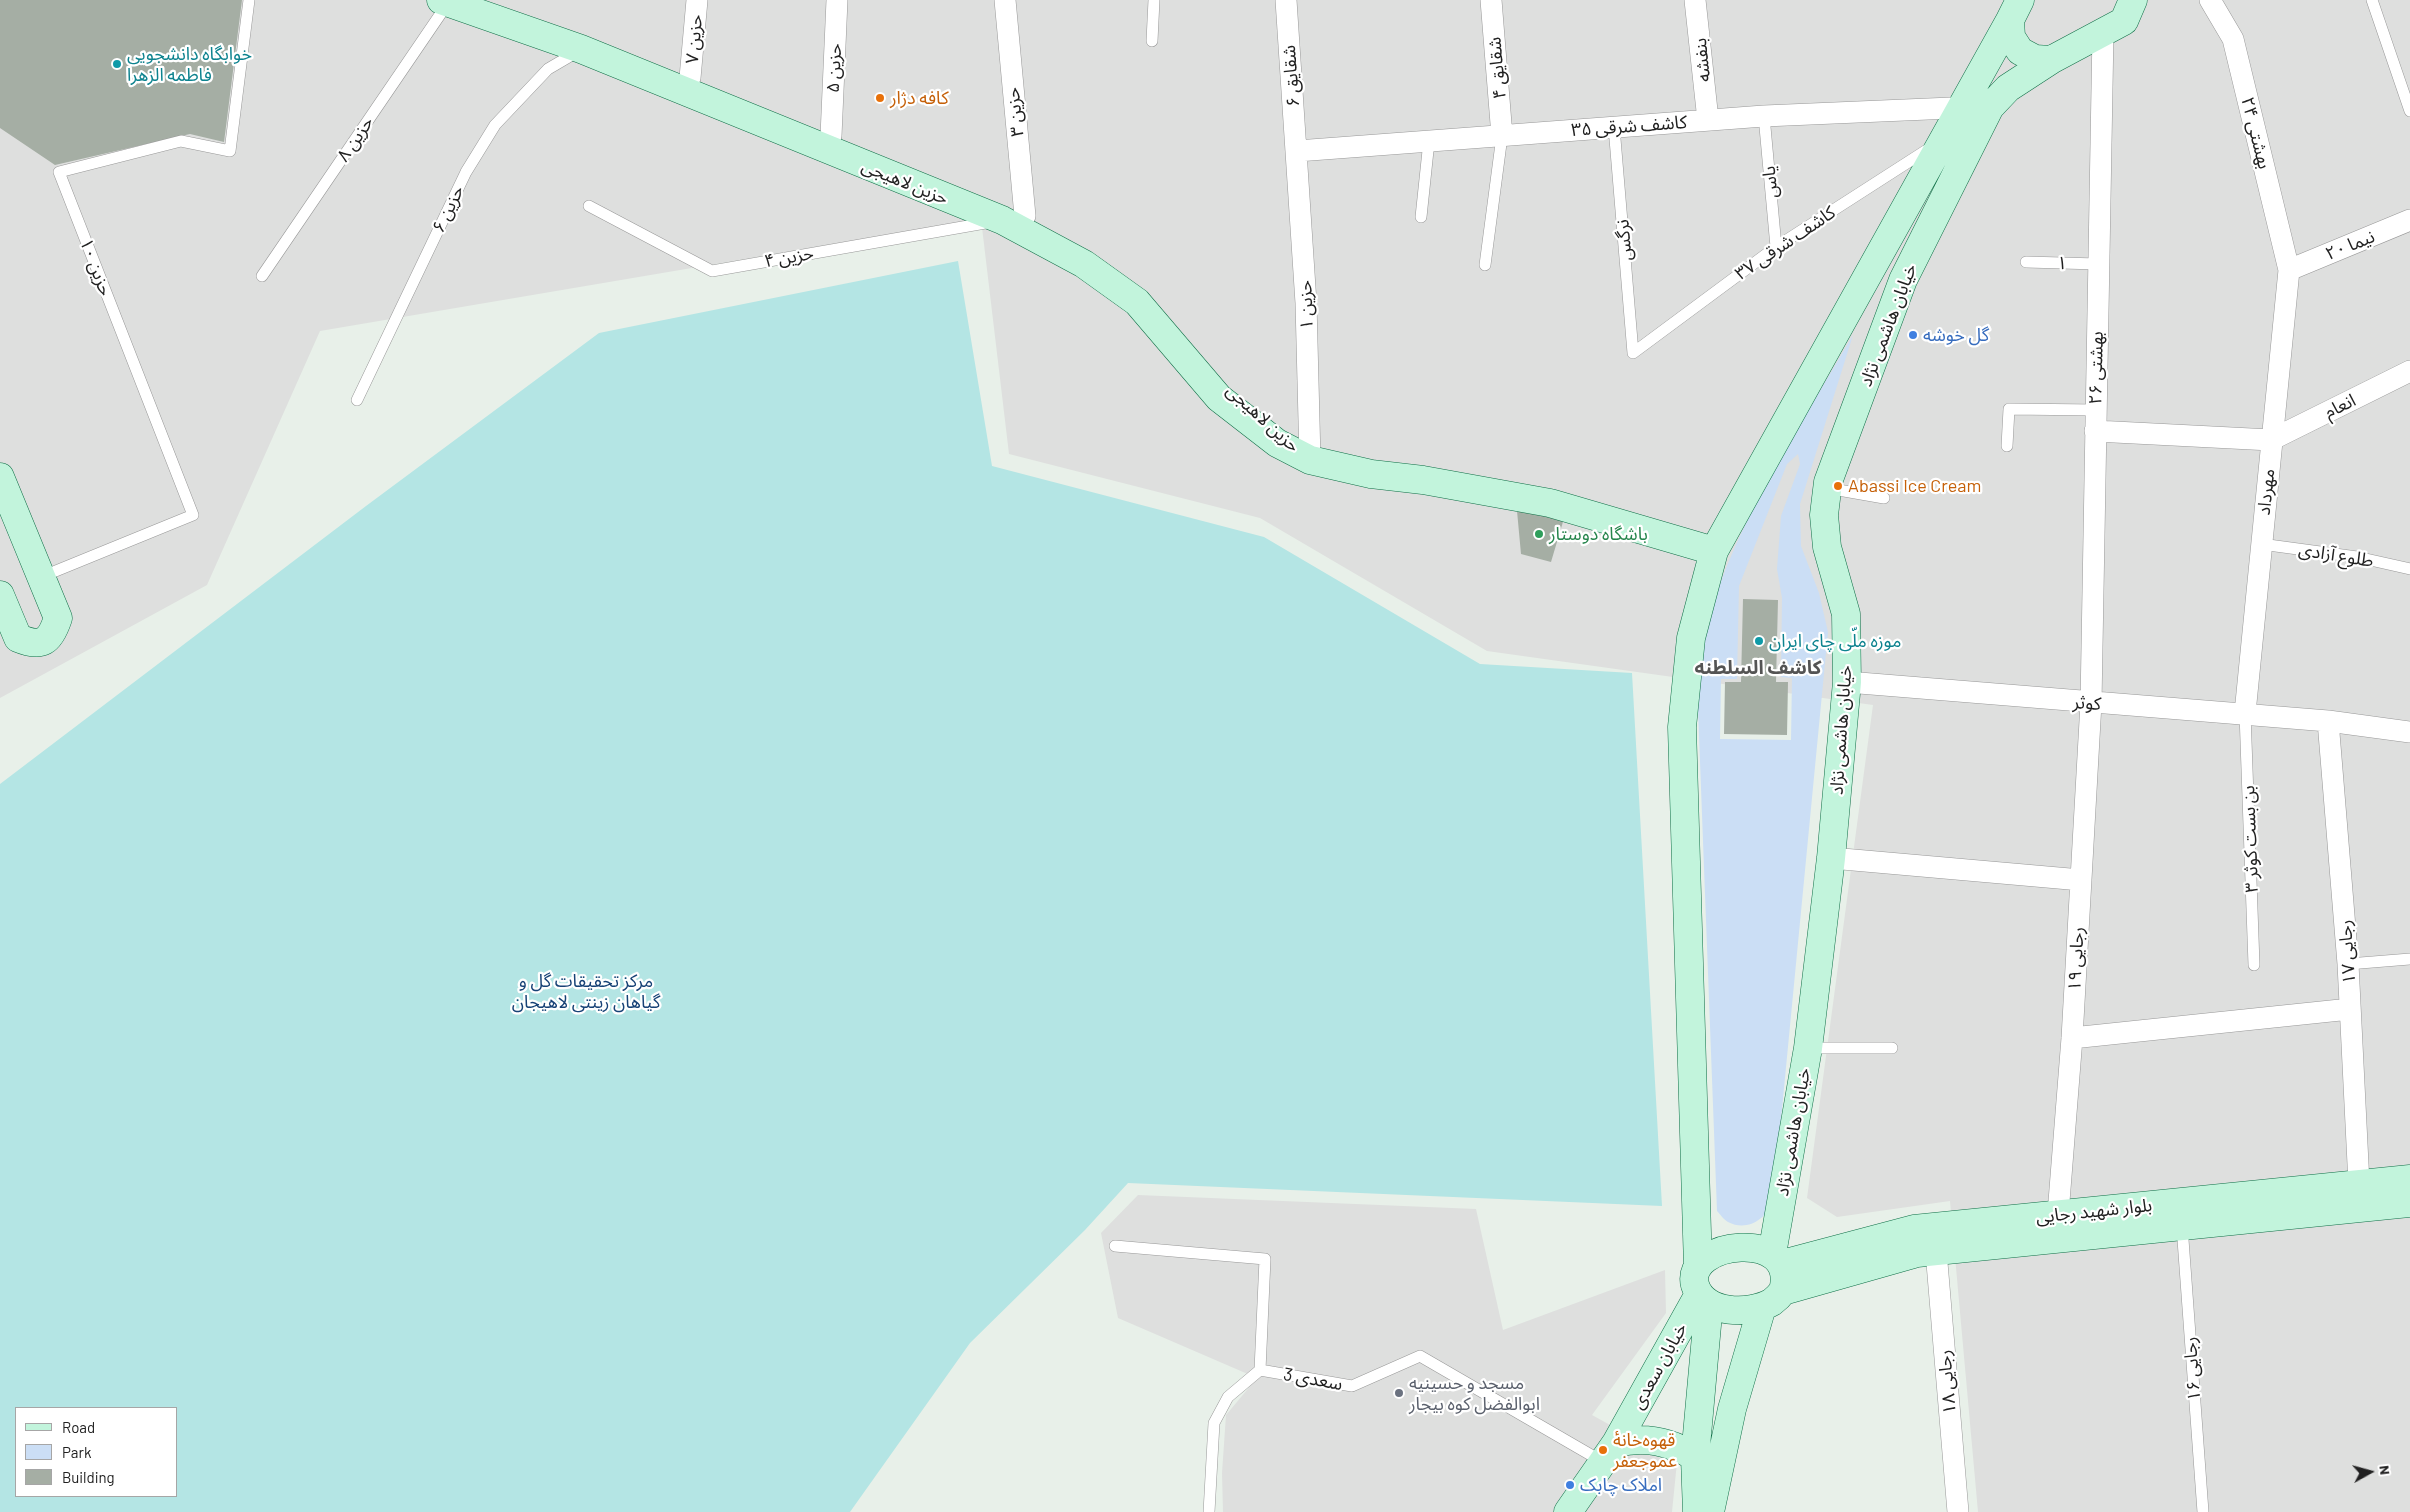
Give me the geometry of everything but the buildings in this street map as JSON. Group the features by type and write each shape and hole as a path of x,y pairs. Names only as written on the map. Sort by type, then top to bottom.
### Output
{"main road":[{"name":"حزین لاهیجی","path":"479,0 1014,218 1087,245 1147,290 1236,399 1310,460 1371,474 1423,480 1550,503 1714,551"},
{"name":"حزین لاهیجی","path":"444,1 831,136 1014,218"},
{"name":"خیابان هاشمی نژاد","path":"1777,1259 1808,1048 1831,858 1847,682 1846,614 1826,547 1824,515 1827,488 1903,280 1990,107 2008,88 2051,60 2124,21 2134,2"},
{"path":"2015,10 2011,37 2020,50 2035,59 2051,60"},
{"path":"1773,1299 1742,1311 1721,1308 1704,1299 1694,1283 1698,1267 1682,727 1691,638 1714,551 2015,10"},
{"path":"0,477 58,618 53,634 43,642 33,644 18,638 0,595"},
{"name":"بلوار شهید رجایی","path":"1773,1299 1852,1258 1914,1229 2410,1179"},
{"name":"بلوار شهید رجایی","path":"1777,1259 1852,1258 1917,1253 2410,1203"},
{"path":"1698,1267 1707,1256 1719,1251 1739,1247 1760,1250 1777,1259 1786,1278 1773,1299 1732,1409 1710,1512"},
{"path":"1697,1512 1695,1457 1704,1299"},
{"name":"خیابان سعدی","path":"1568,1512 1609,1453 1704,1299"},
{"path":"1609,1453 1634,1438 1651,1440 1680,1448 1695,1457"}],"street":[{"name":"حزین ۷","path":"688,86 697,0"},
{"name":"حزین ۵","path":"831,136 837,0"},
{"name":"شقایق ۶","path":"1286,0 1297,151"},
{"name":"شقایق ۴","path":"1491,0 1502,136"},
{"name":"بنفشه","path":"1695,0 1708,120"},
{"name":"بهشتی ۲۴","path":"2210,0 2233,39 2289,270"},
{"name":"حزین ۳","path":"1005,4 1014,218"},
{"name":"بهشتی ۲۶","path":"2091,703 2103,32"},
{"name":"کاشف شرقی ۳۵","path":"1297,151 1764,116 1990,107"},
{"name":"حزین ۱","path":"1297,151 1306,304 1310,460"},
{"name":"نیما ۲۰","path":"2289,270 2410,220"},
{"name":"مهرداد","path":"2244,714 2289,270"},
{"name":"انعام","path":"2271,440 2410,371"},
{"path":"2095,421 2271,440"},
{"name":"کوثر","path":"1847,682 2328,721 2410,732"},
{"name":"رجایی ۱۹","path":"2058,1214 2072,1038 2091,703"},
{"name":"رجایی ۱۷","path":"2328,721 2348,964 2359,1184"},
{"path":"1831,858 2081,880"},
{"path":"2072,1038 2350,1009"},
{"name":"رجایی ۱۸","path":"1936,1251 1958,1512"}],"lane":[{"name":"حزین ۱۰","path":"41,577 193,515 59,172 182,141 230,151 249,0"},
{"path":"1152,41 1154,0"},
{"path":"2372,0 2410,111"},
{"name":"حزین ۸","path":"262,276 444,1"},
{"name":"حزین ۶","path":"356,400 466,172 495,125 548,69 581,49"},
{"name":"یاس","path":"1764,116 1776,247"},
{"name":"نرگس","path":"1614,127 1633,353"},
{"path":"1485,265 1502,136"},
{"path":"1421,217 1429,141"},
{"name":"کاشف شرقی ۳۷","path":"1633,353 1776,247 1942,141"},
{"name":"حزین ۴","path":"589,206 712,271 1014,218"},
{"name":"۱","path":"2026,262 2098,264"},
{"path":"2007,446 2009,409 2095,421"},
{"path":"1827,488 1884,498"},
{"name":"طلوع آزادی","path":"2261,544 2357,557 2410,569"},
{"name":"بن بست کوثر ۳","path":"2244,714 2254,965"},
{"path":"2348,964 2410,959"},
{"path":"1808,1048 1892,1048"},
{"name":"رجایی ۱۶","path":"2182,1226 2203,1512"},
{"path":"1115,1246 1265,1259 1260,1370 1228,1397 1214,1423 1209,1512"},
{"name":"سعدی 3","path":"1260,1370 1352,1386 1420,1356 1609,1453"}],"shaded area":[{"path":"0,0 2410,0 2410,1512 1978,1512 1950,1201 1837,1217 1807,1198 1873,705 1487,651 1260,518 1009,454 981,219 320,331 207,585 0,698"},
{"path":"1138,1195 1476,1209 1503,1330 1665,1270 1666,1313 1592,1415 1677,1462 1672,1512 1223,1512 1222,1473 1226,1415 1257,1378 1118,1318 1101,1233"}],"green space":[{"name":"مرکز تحقیقات گل و گیاهان زینتی لاهیجان","path":"958,261 992,466 1264,537 1480,664 1632,673 1662,1206 1128,1183 1085,1230 970,1343 850,1512 0,1512 0,784 366,506 599,333"},
{"path":"1853,335 1800,504 1801,546 1819,593 1828,632 1773,1202 1766,1214 1755,1222 1749,1225 1735,1225 1728,1222 1717,1211 1698,709 1700,655 1712,606 1727,565 1745,526 1786,448","holes":["1798,454 1800,464 1781,516 1777,569 1782,598 1781,677 1792,678 1791,740 1720,739 1721,679 1737,679 1739,586 1787,464"]}],"place":[{"name":"خوابگاه دانشجویی فاطمه الزهرا","path":"117,64"},
{"name":"کافه دژار","path":"880,98"},
{"name":"گل خوشه","path":"1913,335"},
{"name":"Abassi Ice Cream","path":"1838,486"},
{"name":"باشگاه دوستار","path":"1539,534"},
{"name":"موزه ملّی چای ایران","path":"1759,641"},
{"name":"مسجد و حسینیه ابوالفضل کوه بیجار","path":"1399,1393"},
{"name":"قهوه‌خانهٔ عموجعفر","path":"1603,1450"},
{"name":"املاک چابک","path":"1570,1485"}],"district":[{"name":"کاشف السلطنه","path":"1758,668"}]}
